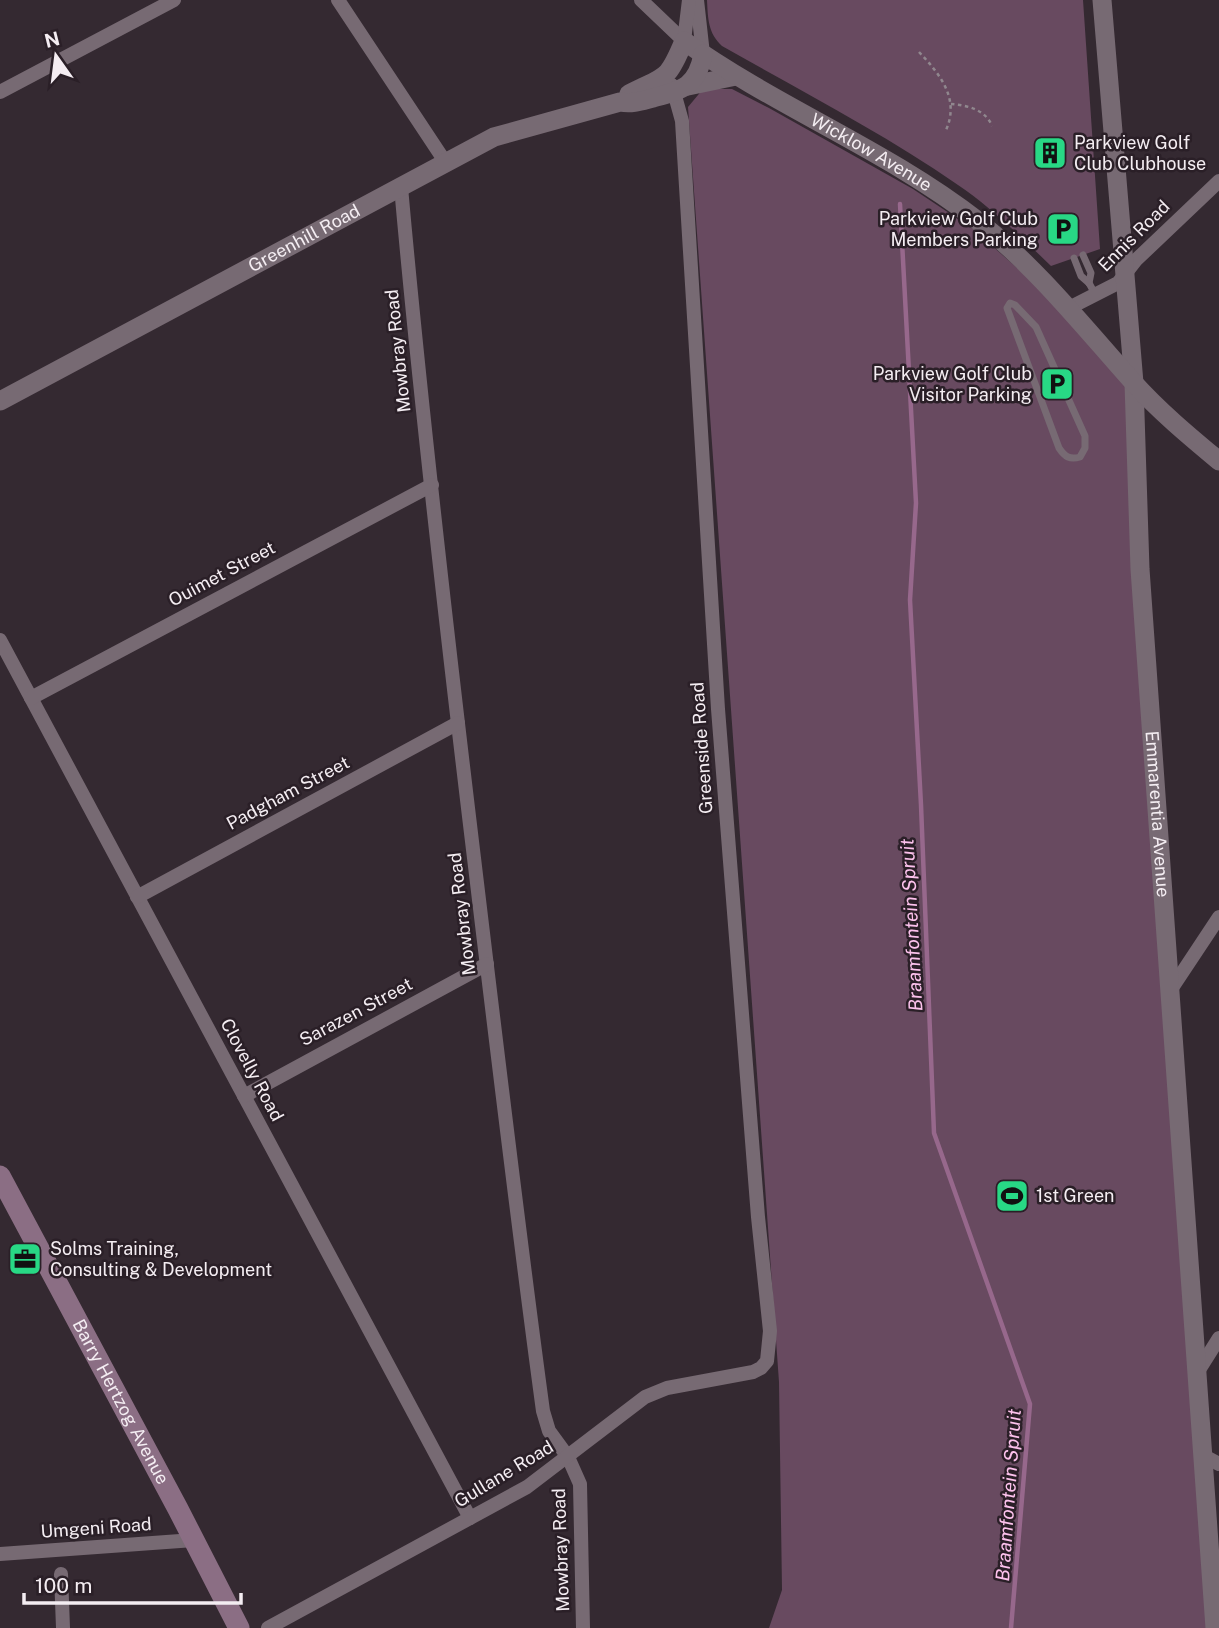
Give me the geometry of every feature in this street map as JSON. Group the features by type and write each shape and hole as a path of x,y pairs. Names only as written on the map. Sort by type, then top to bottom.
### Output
{"main road":[{"name":"Barry Hertzog Avenue","path":"0,1177 239,1628"}],"street":[{"path":"0,92 174,0"},
{"path":"338,0 446,163"},
{"path":"641,0 684,41"},
{"path":"677,82 689,0"},
{"path":"677,82 699,71 703,54 696,0"},
{"name":"Emmarentia Avenue","path":"1102,0 1134,383 1140,569 1196,1374 1211,1459 1215,1628"},
{"name":"Wicklow Avenue","path":"684,41 736,76 914,176 956,204 1013,251 1069,308 1170,420 1219,461"},
{"name":"Greenhill Road","path":"0,401 507,133 620,102 631,93 660,81 677,82 736,76"},
{"name":"Greenside Road","path":"677,82 685,112 682,121 718,709 758,1217 770,1331 769,1354 761,1368"},
{"name":"Ennis Road","path":"1069,308 1092,289 1118,283 1136,260 1219,181"},
{"name":"Mowbray Road","path":"401,187 458,723 516,1213 543,1411 549,1431 568,1457 580,1484 583,1628"},
{"name":"Ouimet Street","path":"31,698 432,485"},
{"name":"Clovelly Road","path":"0,640 470,1518"},
{"name":"Padgham Street","path":"137,897 458,723"},
{"path":"1170,991 1219,917"},
{"name":"Sarazen Street","path":"244,1096 487,964"},
{"path":"1196,1374 1219,1338"},
{"name":"Gullane Road","path":"268,1628 527,1487 654,1392 746,1374 761,1368"},
{"name":"Umgeni Road","path":"0,1554 194,1540"},
{"path":"61,1574 63,1628"}],"lane":[{"path":"1083,254 1091,273 1092,289"},
{"path":"1074,258 1081,276 1092,289"},
{"path":"1008,305 1015,305 1039,325 1085,436 1085,448 1080,457 1067,457 1059,448 1008,305"}],"path":[{"path":"919,52 941,77 951,104 953,116 946,130"},
{"path":"951,104 979,111 990,119 992,126"}],"shaded area":[{"path":"707,0 1083,0 1100,249 1051,266 983,203 930,166 722,46 711,31"},
{"path":"703,89 732,89 769,108 913,189 973,229 1059,305 1134,383 1210,1628 769,1628 782,1590 779,1382 688,107"}],"waterway":[{"name":"Braamfontein Spruit","path":"900,204 916,503 910,600 934,1133 1030,1404 1011,1628"}],"place":[{"name":"Parkview Golf Club Clubhouse","path":"1050,153"},
{"name":"Parkview Golf Club Members Parking","path":"1063,229"},
{"name":"Parkview Golf Club Visitor Parking","path":"1057,384"},
{"name":"1st Green","path":"1012,1196"},
{"name":"Solms Training, Consulting & Development","path":"25,1259"}]}
